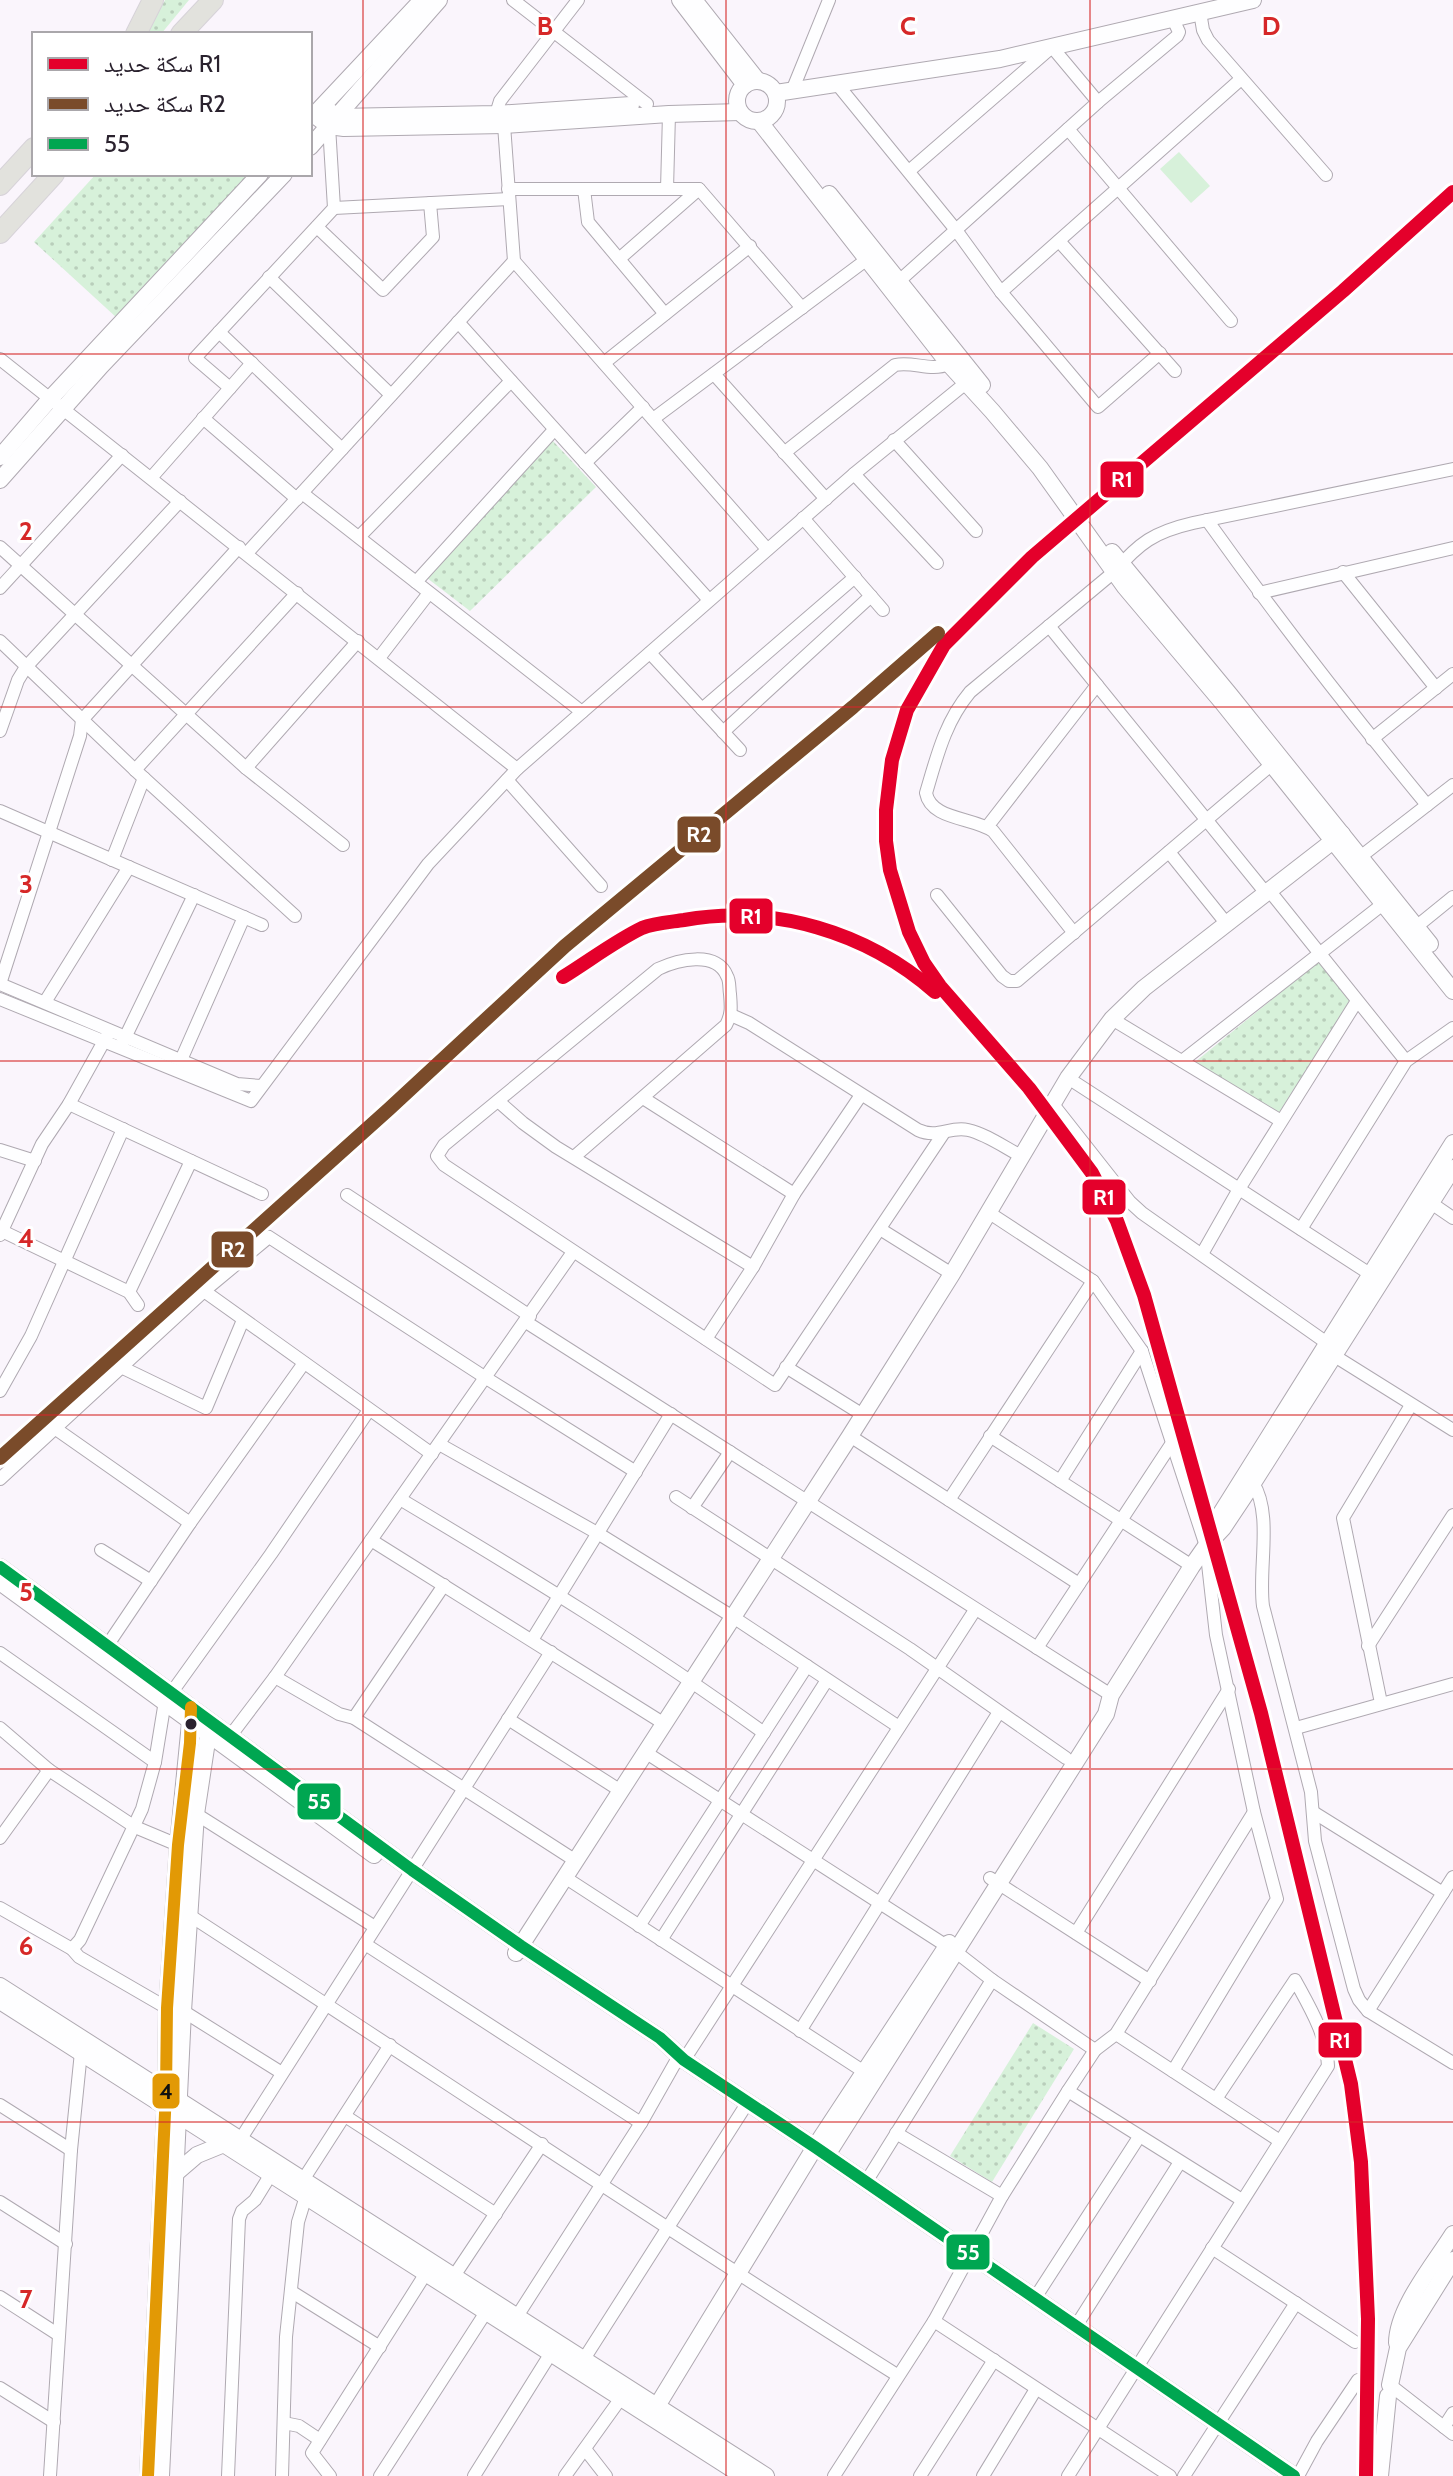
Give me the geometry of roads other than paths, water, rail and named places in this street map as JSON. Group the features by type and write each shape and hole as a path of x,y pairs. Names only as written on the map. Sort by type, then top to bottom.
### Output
{"highway":[{"path":"137,32 153,0"},
{"path":"183,32 213,0"},
{"path":"0,185 32,150"},
{"path":"0,233 52,176"}],"street":[{"path":"422,0 316,114 333,122 669,114 738,107"},
{"path":"312,145 439,0"},
{"path":"513,0 647,104"},
{"path":"578,0 500,101 514,261 767,549"},
{"path":"680,0 751,82 771,85 784,92 1000,59 1253,0"},
{"path":"694,0 751,82"},
{"path":"751,82 738,93 738,107 748,119 764,119 778,104 829,0"},
{"path":"1200,12 1208,40 1326,175"},
{"path":"898,282 1098,102 1177,36 1179,32 1173,19"},
{"path":"1052,47 1098,102"},
{"path":"909,171 1052,47"},
{"path":"1001,292 1241,79"},
{"path":"837,84 956,230 1001,292 1098,407 1160,353"},
{"path":"500,119 647,104 738,107"},
{"path":"667,189 669,114"},
{"path":"764,119 866,260 949,364 971,379"},
{"path":"764,119 898,282 1271,765 1337,838"},
{"path":"230,388 195,358 334,208 333,122"},
{"path":"1068,129 1231,321"},
{"path":"0,480 56,404 258,176"},
{"path":"0,457 282,176"},
{"path":"334,208 584,189 699,189 802,308"},
{"path":"584,189 588,222 665,314"},
{"path":"619,259 699,189"},
{"path":"317,227 383,290 433,237 430,203"},
{"path":"1059,241 1175,371"},
{"path":"604,363 750,246"},
{"path":"653,419 866,260"},
{"path":"108,1036 45,1002 0,984 80,736 82,720 131,665 299,496 514,261"},
{"path":"269,277 391,395"},
{"path":"458,322 709,600"},
{"path":"219,332 342,449"},
{"path":"0,359 517,769"},
{"path":"151,478 252,363"},
{"path":"784,453 895,365 911,363 930,368 949,364"},
{"path":"714,374 826,499"},
{"path":"0,999 108,1036 251,1101 428,864 517,769 854,474 971,379"},
{"path":"359,537 511,381"},
{"path":"585,463 643,407"},
{"path":"203,418 299,496 359,537 582,712"},
{"path":"416,582 554,430"},
{"path":"894,440 976,531"},
{"path":"0,588 122,455"},
{"path":"1074,933 1001,840 987,827 936,810 928,801 926,793 943,736 954,712 970,692 1117,568 1130,552 1153,537 1179,526 1453,469"},
{"path":"854,474 937,563"},
{"path":"0,731 18,680 26,667 180,501"},
{"path":"803,518 883,610"},
{"path":"1207,520 1259,593 1427,805"},
{"path":"0,547 246,768 343,845"},
{"path":"1259,593 1453,548"},
{"path":"1117,568 1356,861 1416,927 1453,974"},
{"path":"1343,572 1436,688"},
{"path":"702,709 855,577"},
{"path":"112,860 139,774 186,715 297,593"},
{"path":"379,658 429,593"},
{"path":"723,732 871,596"},
{"path":"1049,626 1406,1061"},
{"path":"0,641 139,774 295,916"},
{"path":"246,768 358,641"},
{"path":"650,653 740,750"},
{"path":"1372,739 1453,674"},
{"path":"987,827 1097,685"},
{"path":"937,895 1002,976 1009,981 1017,981 1271,765"},
{"path":"507,780 601,886"},
{"path":"1356,861 1453,785"},
{"path":"0,811 262,925"},
{"path":"518,1950 850,1436 952,1274 1068,1078 1112,1019 1138,993 1337,838"},
{"path":"1169,852 1226,923"},
{"path":"1356,861 1383,904 1453,991"},
{"path":"45,1002 129,867"},
{"path":"122,1042 194,895"},
{"path":"1416,927 1453,897"},
{"path":"1182,1061 1383,904"},
{"path":"181,1060 244,917"},
{"path":"574,1157 726,1025 731,1015 728,979 721,967 699,959 666,965 652,973 444,1145 438,1152 438,1161 775,1385 943,1134"},
{"path":"1202,1254 1239,1189 1357,1001"},
{"path":"731,1015 749,1023 918,1130 931,1134 960,1129 972,1131 1021,1156"},
{"path":"1112,1019 1281,1121"},
{"path":"1301,1229 1406,1061 1453,1028"},
{"path":"108,1036 42,1144 1,1233 129,1292 138,1305"},
{"path":"122,1042 181,1060 237,1084 261,1086"},
{"path":"1068,1078 1370,1274"},
{"path":"706,1339 753,1267 794,1194 861,1095"},
{"path":"643,1098 794,1194"},
{"path":"498,1101 539,1136 753,1267"},
{"path":"1052,1103 1130,1202 1148,1218 1330,1349 1453,1430"},
{"path":"69,1104 262,1194"},
{"path":"0,1391 31,1336 123,1129"},
{"path":"657,2406 737,2274 821,2151 1106,1714 1111,1695 1192,1566 1223,1528 1253,1483 1370,1274 1453,1143"},
{"path":"0,1150 35,1161"},
{"path":"129,1292 191,1161"},
{"path":"1206,1546 1219,1515 1453,1168"},
{"path":"347,1195 671,1414 1111,1695"},
{"path":"1431,1203 1453,1218"},
{"path":"988,1212 1093,1281 1142,1351 1206,1546 1215,1625 1254,1812 1277,1899 1173,2071"},
{"path":"880,1229 952,1274"},
{"path":"0,1479 204,1291 269,1237 636,1472"},
{"path":"231,1735 573,1252"},
{"path":"949,1500 1093,1281"},
{"path":"204,1291 369,1410 436,1449 599,1534 733,1617 899,1727"},
{"path":"121,1367 206,1408 243,1320"},
{"path":"1060,1481 1142,1351"},
{"path":"107,1646 304,1363"},
{"path":"786,1367 863,1415"},
{"path":"1381,1703 1343,1518 1411,1405"},
{"path":"72,1949 80,1940 142,1809 169,1697 369,1410"},
{"path":"532,1640 671,1414"},
{"path":"56,1429 190,1523"},
{"path":"850,1436 1079,1584"},
{"path":"990,1436 1192,1566"},
{"path":"1037,1648 1172,1443"},
{"path":"692,1508 730,1452"},
{"path":"1253,1483 1263,1512 1263,1606 1296,1728 1313,1801 1315,1841 1354,1989 1368,2011 1452,2060"},
{"path":"676,1497 910,1649 1066,1758"},
{"path":"400,1499 560,1595 692,1680 764,1733"},
{"path":"1368,1646 1453,1515"},
{"path":"371,1540 663,1723"},
{"path":"101,1550 151,1581"},
{"path":"0,1567 107,1646 191,1714 409,1874 660,2049 681,2058 821,2151 1296,2476 1358,2380"},
{"path":"0,1582 169,1697"},
{"path":"354,1718 444,1585"},
{"path":"513,2322 681,2058 975,1610"},
{"path":"176,2173 197,2155 232,2142 282,2073 551,1652"},
{"path":"0,1653 155,1762"},
{"path":"639,1926 807,1666"},
{"path":"275,1677 339,1714 354,1718 576,1861"},
{"path":"661,1940 827,1680"},
{"path":"1296,1728 1453,1684"},
{"path":"1076,1933 1229,1689"},
{"path":"995,1881 1099,1704 1111,1695"},
{"path":"800,2031 999,1712"},
{"path":"148,2476 172,2104 178,1845 191,1714"},
{"path":"508,1719 621,1791"},
{"path":"209,1727 231,1735 409,1874"},
{"path":"175,2009 189,1915 196,1814 209,1727"},
{"path":"0,1728 49,1770 135,1827 178,1845"},
{"path":"645,1752 952,1949 1095,2050"},
{"path":"0,1838 49,1770"},
{"path":"834,2476 934,2321 1002,2196 1068,2091 1095,2050 1116,2034 1254,1812"},
{"path":"1313,1812 1443,1893"},
{"path":"196,1814 375,1927"},
{"path":"1368,2011 1453,1877"},
{"path":"566,1878 866,2073"},
{"path":"995,1881 1150,1981"},
{"path":"1,1911 72,1949 79,1957 175,2009 282,2073"},
{"path":"189,1915 737,2274 897,2375"},
{"path":"365,1944 641,2123"},
{"path":"821,2151 866,2073 952,1949"},
{"path":"866,2182 992,1980"},
{"path":"1068,2476 1328,2066 1316,2021 1295,1980 1216,2099"},
{"path":"0,1986 172,2104 304,2188 454,2276 551,2353 739,2475"},
{"path":"0,2001 172,2104"},
{"path":"1116,2034 1280,2141"},
{"path":"282,2476 286,2337 304,2188 390,2045"},
{"path":"50,2476 71,2150 81,2052"},
{"path":"1068,2091 1242,2200"},
{"path":"584,2359 748,2102"},
{"path":"161,2476 176,2173 172,2104"},
{"path":"0,2105 71,2150"},
{"path":"345,2116 496,2214"},
{"path":"896,2133 1002,2196"},
{"path":"1035,2298 1139,2137"},
{"path":"232,2142 271,2174 304,2188 486,2312 513,2322 584,2359 766,2476"},
{"path":"454,2276 542,2144"},
{"path":"1076,2326 1180,2162"},
{"path":"228,2476 239,2219 271,2174"},
{"path":"0,2202 66,2244"},
{"path":"1380,2476 1389,2390 1404,2313 1453,2234"},
{"path":"1212,2248 1355,2342"},
{"path":"1398,2348 1453,2260"},
{"path":"330,2476 312,2453 426,2273"},
{"path":"292,2292 380,2347"},
{"path":"0,2297 59,2335"},
{"path":"1184,2476 1296,2303"},
{"path":"380,2476 486,2312"},
{"path":"934,2321 1170,2476"},
{"path":"474,2476 551,2353"},
{"path":"920,2476 994,2360"},
{"path":"0,2388 54,2422"},
{"path":"983,2476 1036,2389"},
{"path":"1389,2390 1449,2431 1453,2413"},
{"path":"565,2476 621,2398"},
{"path":"284,2423 299,2426 320,2440"},
{"path":"585,2449 606,2476"}],"rail line":[{"name":"R1","path":"1366,2476 1368,2319 1361,2162 1351,2084 1261,1713 1144,1295 1117,1221 1092,1173 1029,1088 940,986 924,963 909,932 890,870 886,810 892,760 907,710 944,645 1032,557 1343,291 1453,192"},
{"name":"R2","path":"0,1458 389,1109 565,946 938,633"},
{"name":"R1","path":"563,977 647,926 718,916 751,916 785,920 849,939 880,953 935,992"}]}
